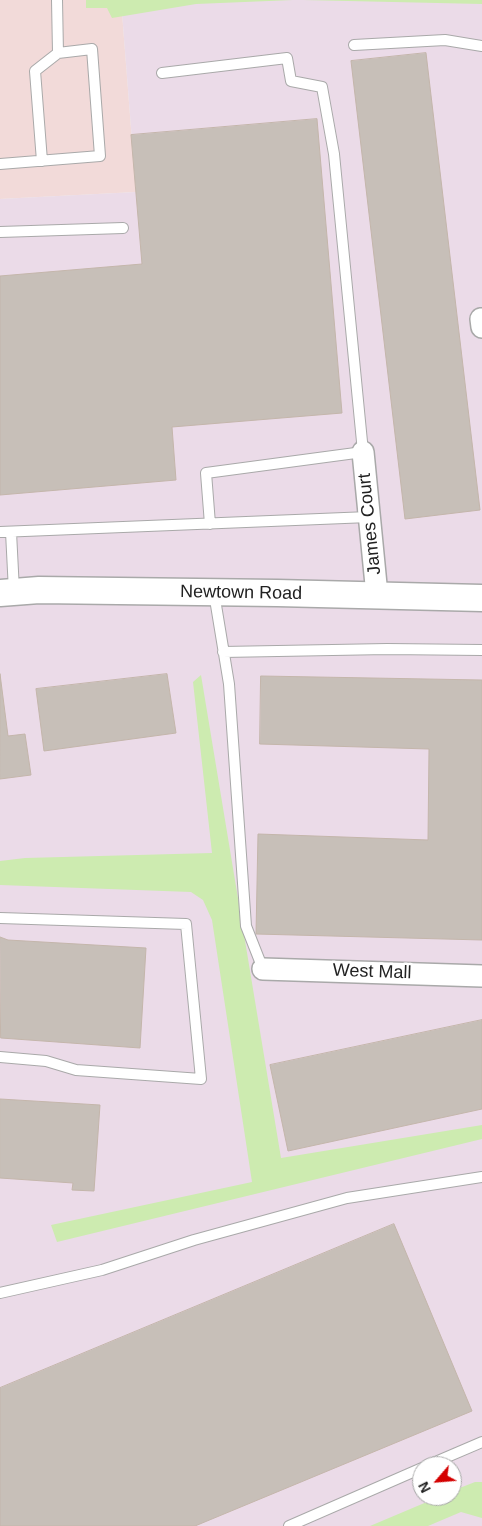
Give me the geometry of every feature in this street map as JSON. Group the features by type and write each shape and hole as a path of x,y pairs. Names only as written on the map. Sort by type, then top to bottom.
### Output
{"street":[{"name":"James Court","path":"363,452 377,596"},
{"name":"Newtown Road","path":"7,592 39,590 214,592 482,598"},
{"name":"West Mall","path":"263,969 482,976"}],"lane":[{"path":"57,0 58,53"},
{"path":"354,45 445,40 482,46"},
{"path":"0,164 42,161 100,156 92,49 58,53 35,71 42,161"},
{"path":"162,73 287,58 291,81 322,87 334,154 363,452 206,473 210,524"},
{"path":"0,232 123,228"},
{"path":"0,532 369,517"},
{"path":"7,592 11,532"},
{"path":"214,592 229,684 246,926 263,969"},
{"path":"223,652 387,649 482,650"},
{"path":"0,918 186,924 201,1079 76,1070 46,1061 0,1057"},
{"path":"0,1293 102,1270 194,1240 347,1198 482,1177"},
{"path":"449,1456 482,1442"},
{"path":"289,1526 412,1472"}],"shaded area":[{"path":"0,0 121,0 136,192 0,199"},
{"path":"121,0 482,0 482,1526 0,1526 0,199 136,192"}],"green space":[{"path":"86,0 293,0 196,4 112,18 107,8 86,8"},
{"path":"303,0 482,0 482,4"},
{"path":"201,675 281,1158 482,1125 482,1139 57,1242 51,1225 252,1182 212,920 203,900 191,892 0,885 0,861 25,858 212,853 193,682"},
{"path":"475,1482 482,1482 482,1518 461,1512 428,1526 370,1526 417,1506 462,1506 462,1487"}],"building":[{"path":"426,53 480,510 405,519 351,61"},
{"path":"317,119 342,413 172,427 176,480 0,495 0,276 142,264 131,135"},
{"path":"0,674 8,736 25,734 31,775 0,779"},
{"path":"167,674 176,733 44,751 36,689"},
{"path":"261,676 482,680 482,940 256,934 258,834 428,840 429,749 260,744"},
{"path":"0,937 8,940 146,948 140,1048 1,1038"},
{"path":"482,1020 482,1109 288,1151 270,1065"},
{"path":"0,1099 100,1105 94,1191 72,1190 73,1183 0,1178"},
{"path":"394,1224 472,1411 195,1526 0,1526 0,1388"}]}
